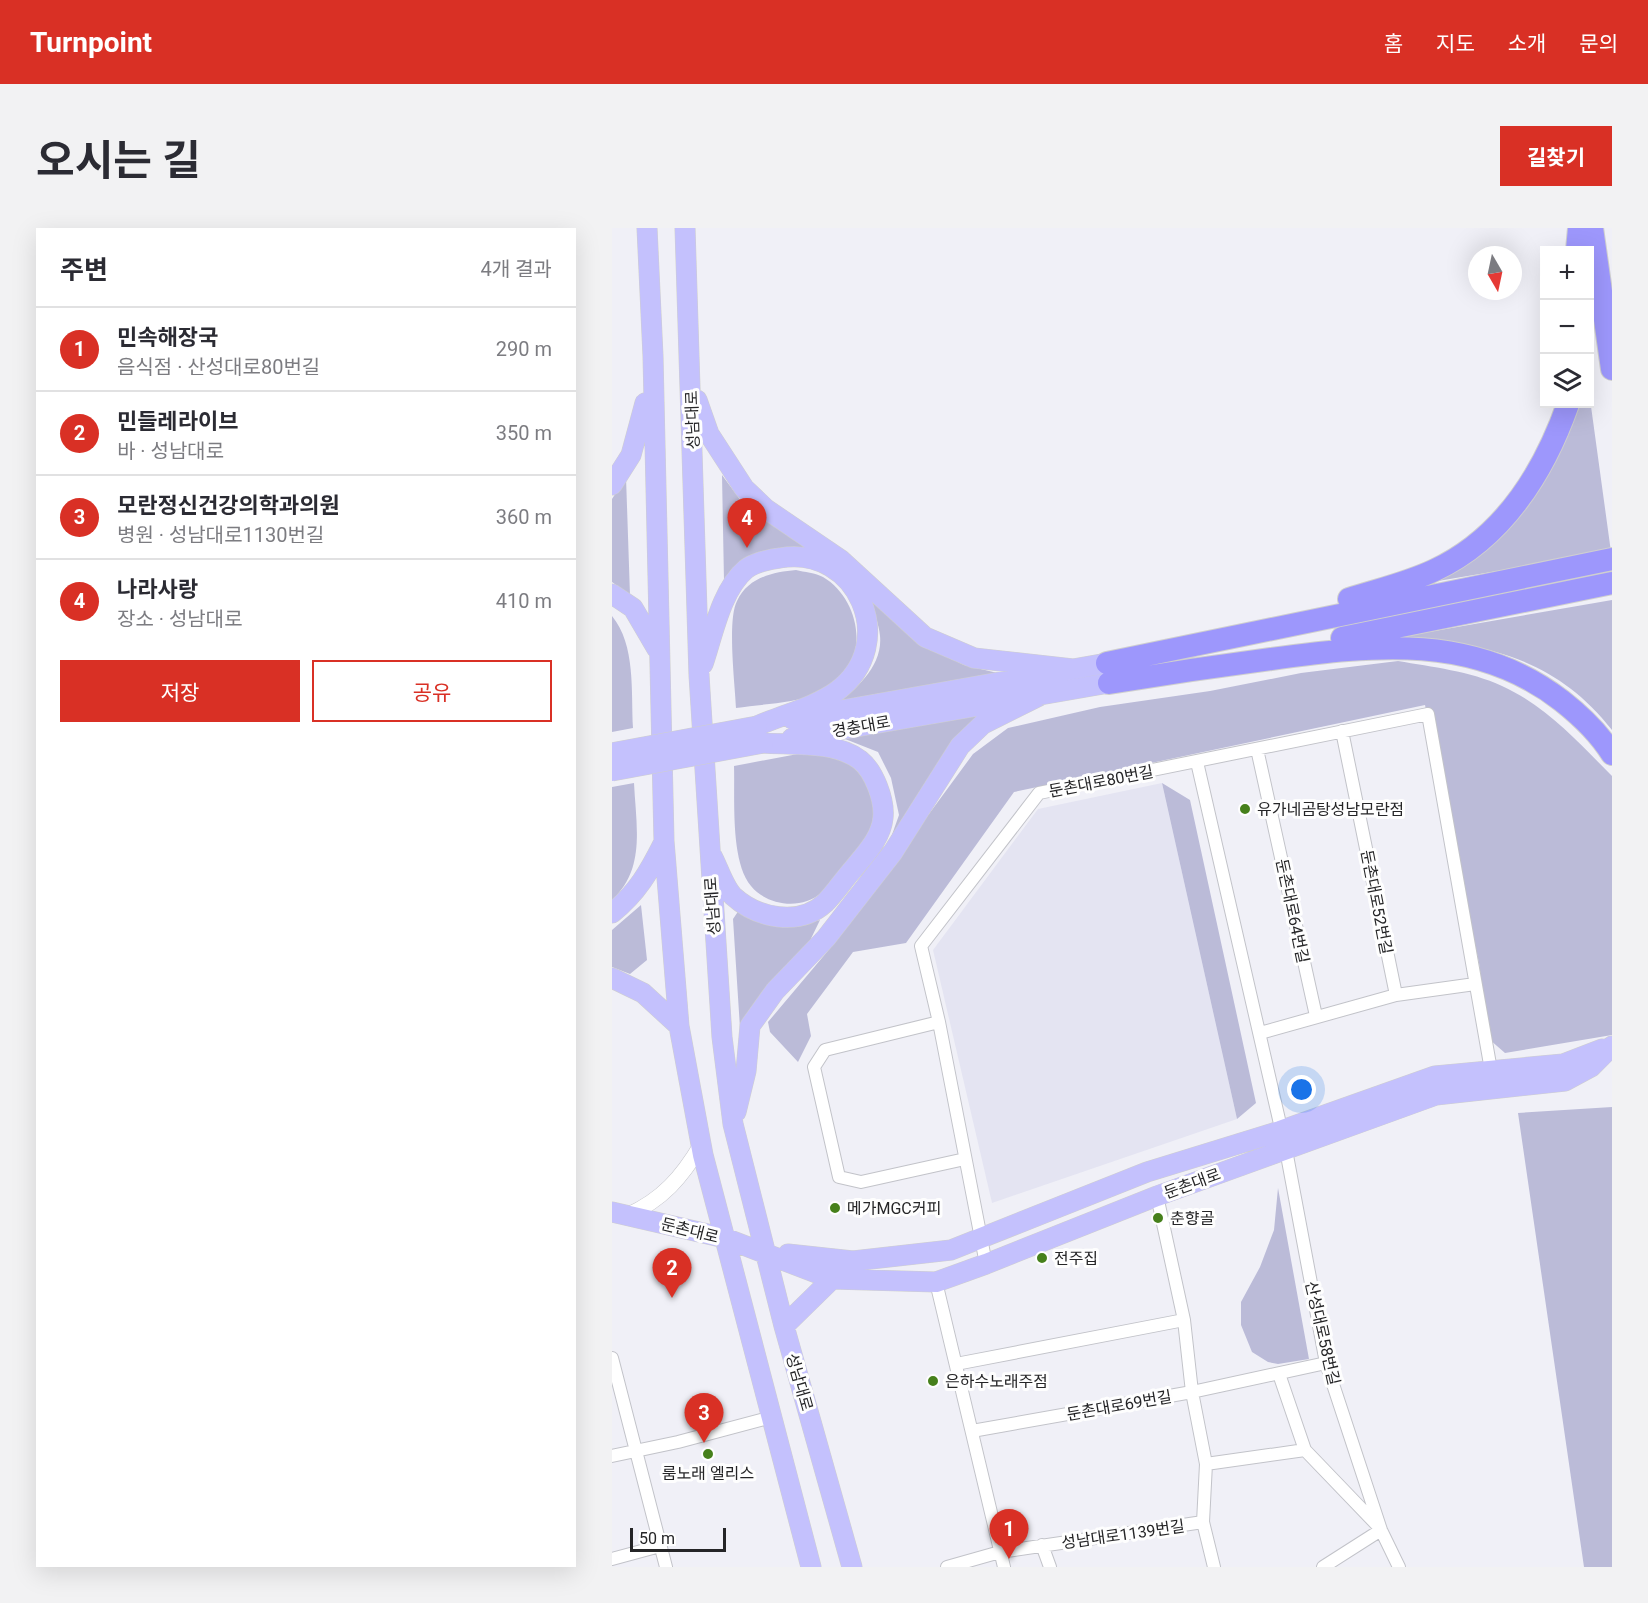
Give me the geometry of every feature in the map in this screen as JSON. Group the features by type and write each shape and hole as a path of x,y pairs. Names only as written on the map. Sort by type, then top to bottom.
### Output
{"highway":[{"path":"1578,246 1579,228"},
{"path":"1592,228 1612,369"},
{"path":"1108,673 1435,570 1472,548 1503,518 1529,488 1554,443 1567,408"},
{"path":"1209,643 1612,559"},
{"path":"1202,668 1612,583"},
{"path":"1108,673 1202,668 1354,648 1417,648 1469,655 1510,669 1548,690 1578,713 1612,754"}],"main road":[{"path":"647,228 653,356 664,842 679,1026 701,1145 811,1567"},
{"name":"성남대로","path":"685,228 699,675 708,849 722,1037 733,1124 784,1326 852,1567"},
{"path":"612,486 631,455 641,426 653,356"},
{"path":"691,386 709,434 744,488 775,516 841,560 925,637 974,658 1073,669"},
{"path":"699,675 732,584 747,568 769,559 793,556 815,558 842,573 858,595 867,619 867,643 860,664 836,692 760,734"},
{"path":"612,594 633,608 658,650"},
{"name":"경충대로","path":"612,771 760,734 1073,669 1108,673"},
{"name":"경충대로","path":"612,753 1039,696 1108,673"},
{"path":"733,1124 746,1071 750,1026 769,1000 826,938 893,852 960,746 983,724 1039,696"},
{"path":"708,849 732,895 770,916 787,917 805,914 824,904 876,841 884,818 880,796 873,778 861,761 839,749 760,734"},
{"path":"612,913 631,898 645,881 664,842"},
{"path":"615,981 643,993 679,1026"},
{"name":"둔촌대로","path":"620,1214 725,1238 832,1279 936,1282 1156,1196 1435,1076 1563,1064 1612,1046"},
{"name":"둔촌대로","path":"767,1253 853,1261 951,1250 981,1240 1147,1172 1283,1141 1436,1095 1565,1081 1591,1067 1612,1046"},
{"path":"784,1326 832,1279"}],"street":[{"name":"둔촌대로80번길","path":"986,1264 939,1022 921,946 1039,793 1428,714 1475,984"},
{"name":"둔촌대로52번길","path":"1342,731 1395,996"},
{"name":"둔촌대로64번길","path":"1257,749 1316,1016"},
{"path":"1197,762 1283,1141"},
{"path":"1260,1033 1395,996 1475,984 1491,1070"},
{"path":"939,1022 825,1050 814,1067 839,1177 861,1182 965,1159"},
{"name":"산성대로58번길","path":"1283,1141 1326,1363 1382,1530 1399,1567"},
{"path":"620,1214 648,1207 662,1196 683,1174 701,1145"},
{"name":"둔촌대로69번길","path":"1156,1196 1184,1320 1192,1392 1206,1464 1203,1522 1214,1567"},
{"path":"936,1282 1004,1567"},
{"path":"956,1364 1184,1320"},
{"path":"612,1358 666,1567"},
{"path":"1192,1392 1326,1363"},
{"path":"1279,1374 1305,1450 1382,1530 1323,1567"},
{"name":"둔촌대로69번길","path":"972,1431 1192,1392"},
{"path":"612,1456 636,1449 678,1442 772,1417"},
{"path":"1206,1464 1305,1450"},
{"name":"성남대로1139번길","path":"947,1567 1000,1552 1203,1522"},
{"name":"성남대로1139번길","path":"1042,1545 1050,1567"},
{"path":"612,1559 660,1546"}],"shaded area":[{"path":"1573,408 1591,408 1611,552 1432,582 1463,562"},
{"path":"722,475 747,509 811,549 724,581"},
{"path":"626,477 630,595 612,582 612,499"},
{"path":"796,570 823,577 845,599 856,628 853,659 846,673 824,691 787,702 736,708 732,622 737,601 748,586 762,577"},
{"path":"870,598 914,640 964,665 1010,676 835,706 866,676 877,657 880,636"},
{"path":"1612,600 1612,730 1590,705 1566,685 1515,658 1458,644 1394,638"},
{"path":"612,616 620,628 629,655 633,728 612,732"},
{"path":"1398,661 1477,677 1518,694 1561,726 1612,776 1612,1035 1505,1053 1489,1039 1479,963 1425,705 1014,792 906,943 853,952 807,1014 811,1036 798,1062 770,1032 768,1022 832,946 973,754 1008,728 1100,707 1210,691 1301,673"},
{"path":"993,711 888,846 899,815 891,778 878,752 840,737"},
{"path":"803,753 835,757 848,763 870,788 876,809 876,820 869,838 825,890 813,898 795,904 766,898 751,886 744,875 735,829 734,766"},
{"path":"634,783 637,830 634,860 623,888 612,900 612,787"},
{"path":"1162,783 1237,1119 992,1203 933,950 1038,809"},
{"path":"1162,783 1190,800 1256,1103 1237,1119"},
{"path":"641,905 647,960 630,974 612,967 612,930"},
{"path":"739,910 769,925 787,927 820,920 804,953 763,992 740,1028 733,919"},
{"path":"1612,1107 1612,1567 1584,1567 1518,1113"},
{"path":"1278,1188 1309,1359 1278,1364 1268,1362 1252,1352 1241,1325 1241,1302 1260,1267 1274,1230"}],"place":[{"name":"나라사랑","path":"747,548"},
{"name":"유가네곰탕성남모란점","path":"1245,809"},
{"name":"메가MGC커피","path":"835,1208"},
{"name":"춘향골","path":"1158,1218"},
{"name":"전주집","path":"1042,1258"},
{"name":"민들레라이브","path":"672,1298"},
{"name":"은하수노래주점","path":"933,1381"},
{"name":"모란정신건강의학과의원","path":"704,1443"},
{"name":"룸노래 엘리스","path":"708,1454"},
{"name":"민속해장국","path":"1009,1559"}]}
